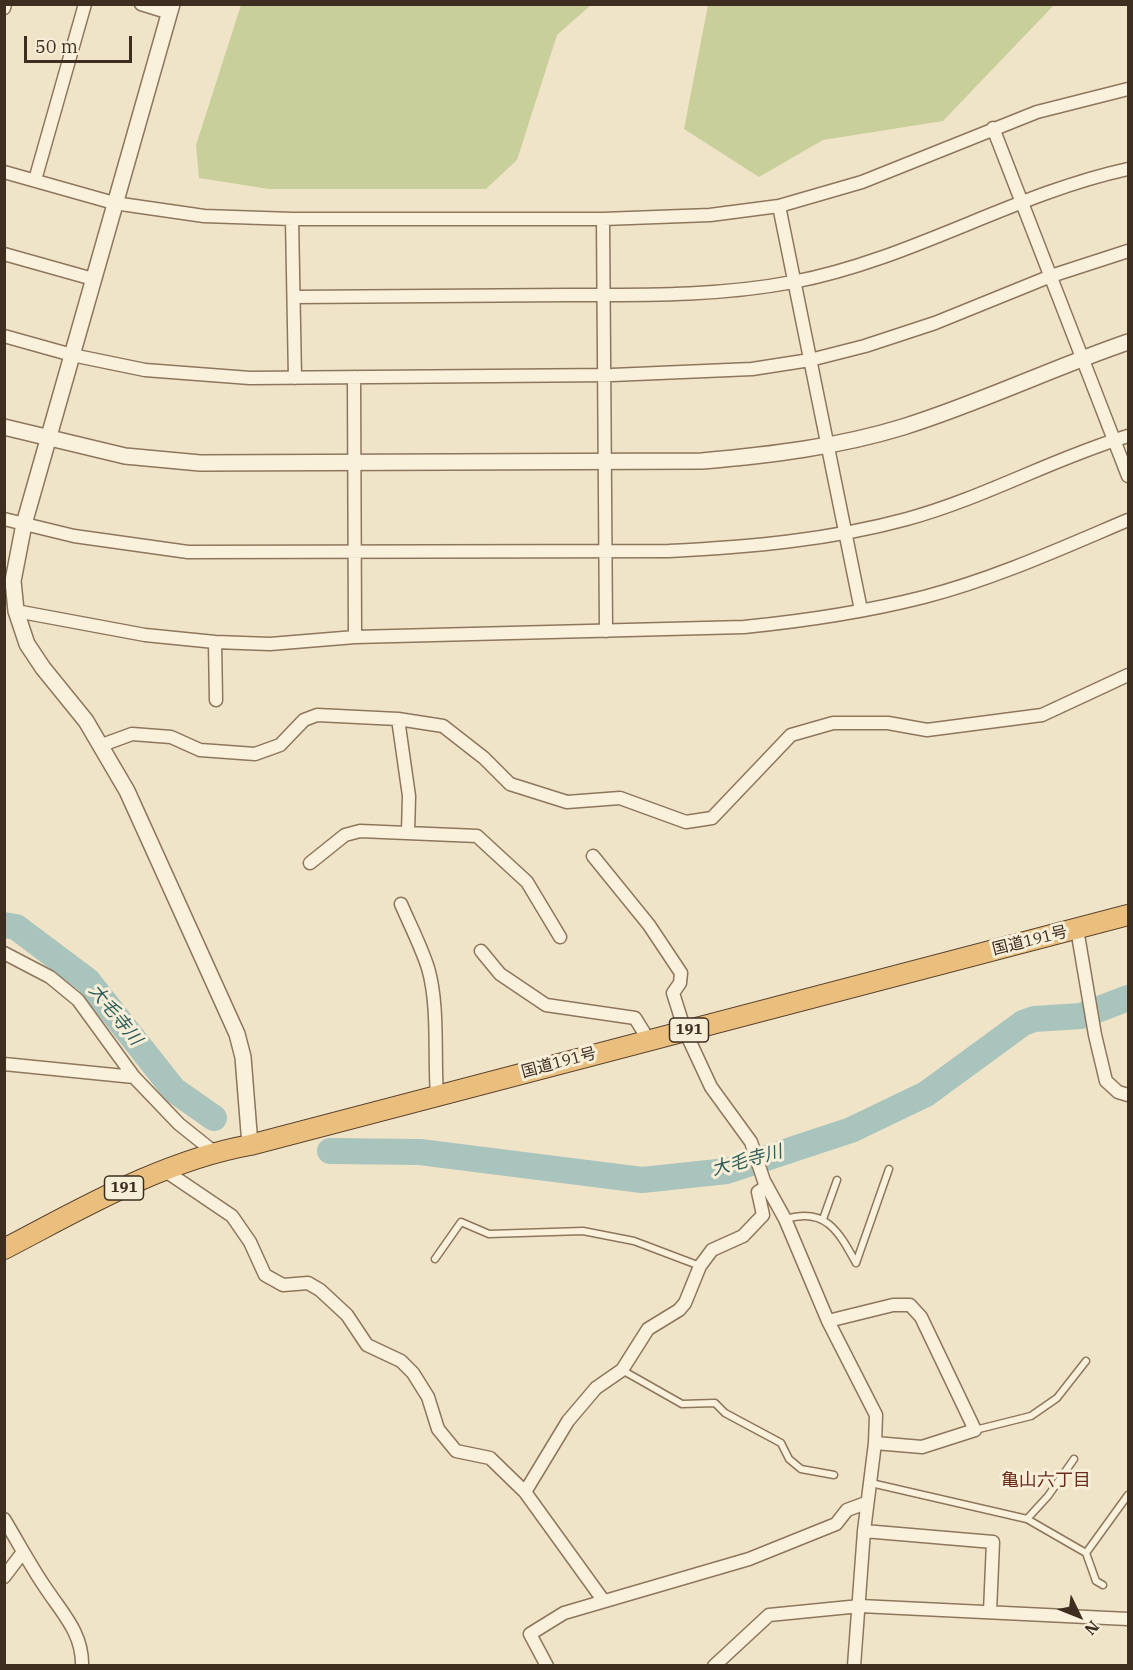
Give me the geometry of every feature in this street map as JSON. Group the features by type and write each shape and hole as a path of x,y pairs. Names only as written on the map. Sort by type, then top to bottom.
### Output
{"highway":[{"name":"国道191号","path":"4,1249 102,1198 164,1170 214,1152 250,1145 1128,915"}],"street":[{"path":"35,180 85,4"},
{"path":"141,4 171,9 24,524 13,581 16,611 27,644 102,745 127,791 237,1034 243,1057 250,1145"},
{"path":"4,172 114,203 204,216 292,219 603,219 710,215 779,206 862,182 993,128 1047,110 1128,89"},
{"path":"993,128 1128,476"},
{"path":"294,297 604,295 740,291 795,282 854,267 1022,202 1100,175 1128,169"},
{"path":"779,206 861,610"},
{"path":"292,219 295,378"},
{"path":"603,219 606,631"},
{"path":"4,336 72,356 184,375 295,378 604,375 732,370 810,360 935,323 1051,276 1128,251"},
{"path":"4,254 93,279"},
{"path":"4,427 125,456 200,464 702,461 828,446 901,427 973,403 1128,342"},
{"path":"354,377 356,637"},
{"path":"4,519 74,536 188,552 669,551 748,547 846,533 908,519 1003,487 1128,436"},
{"path":"16,611 145,635 215,642 270,644 356,637 744,627 801,621 924,596 986,577 1128,520"},
{"path":"215,642 216,700"},
{"path":"102,745 132,734 171,737 200,750 255,754 280,746 304,720 317,715 398,718 443,726 484,758 510,784 567,802 620,798 686,822 712,818 791,735 833,723 888,723 927,730 1042,715 1128,675"},
{"path":"398,718 409,796 408,833"},
{"path":"310,863 345,836 360,831 477,836 527,882 560,937"},
{"path":"593,856 649,925 681,973 680,983 673,993 686,1031 711,1087 751,1142 765,1184 785,1219 828,1321 876,1415 871,1483 866,1503 854,1665"},
{"path":"401,904 428,968 436,1016 434,1044 437,1096"},
{"path":"1077,928 1095,1035 1106,1081 1118,1092 1128,1095"},
{"path":"481,951 500,975 546,1005 635,1017 648,1039"},
{"path":"4,952 50,977 78,1000 134,1077 179,1124 214,1152"},
{"path":"4,1064 134,1077"},
{"path":"164,1170 232,1216 250,1242 265,1275 284,1285 308,1283 320,1290 347,1315 367,1345 401,1361 413,1373 428,1397 438,1429 456,1451 490,1458 525,1492 603,1600"},
{"path":"525,1492 567,1421 596,1388 622,1370 648,1329 679,1310 685,1303 700,1266 712,1250 743,1236 760,1222 764,1215 758,1192 765,1184"},
{"path":"828,1321 892,1305 910,1305 921,1317 975,1430 922,1446 875,1443"},
{"path":"547,1665 530,1634 564,1612 749,1559 836,1524 847,1510 866,1503"},
{"path":"4,1519 45,1588 71,1621 80,1644 82,1665"},
{"path":"864,1531 993,1542 990,1612"},
{"path":"4,1577 23,1552"},
{"path":"714,1665 770,1615 860,1606 1128,1619"}],"lane":[{"path":"785,1219 802,1214 823,1219 841,1236 856,1263 889,1169"},
{"path":"823,1219 837,1180"},
{"path":"435,1259 461,1222 489,1234 583,1231 634,1241 700,1266"},
{"path":"975,1430 1031,1416 1057,1398 1086,1361"},
{"path":"622,1370 682,1404 715,1403 725,1413 781,1443 789,1459 801,1469 834,1475"},
{"path":"1027,1518 1048,1496 1074,1459"},
{"path":"871,1483 1027,1518 1086,1552 1096,1581 1103,1585"},
{"path":"1086,1552 1128,1495"}],"green space":[{"path":"241,4 591,5 557,35 517,160 486,189 269,189 199,178 196,145"},
{"path":"708,4 1054,5 943,121 823,140 759,177 684,129"}],"waterway":[{"name":"大毛寺川","path":"4,925 16,927 88,981 174,1090 214,1118"},
{"name":"大毛寺川","path":"330,1151 420,1152 642,1180 727,1171 851,1130 926,1094 1023,1023 1034,1019 1081,1016 1128,998"}],"district":[{"name":"亀山六丁目","path":"1046,1481"}]}
